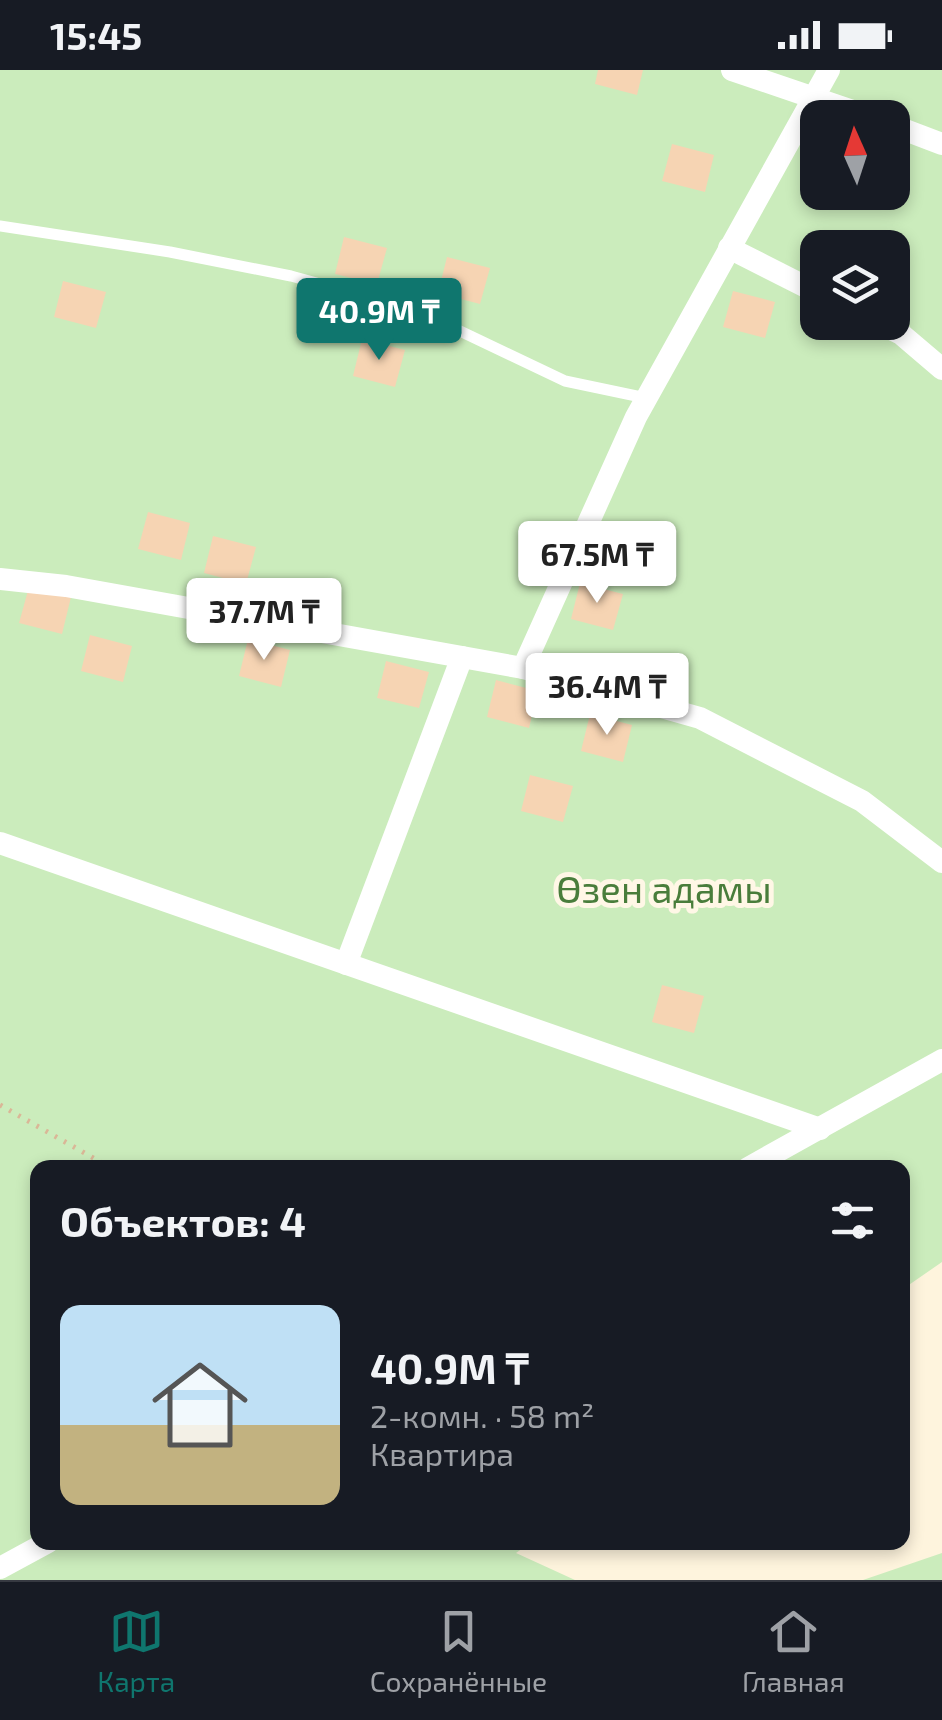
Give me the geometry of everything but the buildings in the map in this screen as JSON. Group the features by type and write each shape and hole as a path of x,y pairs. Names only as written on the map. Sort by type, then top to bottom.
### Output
{"street":[{"path":"732,70 825,100"},
{"path":"523,668 566,566 646,398 829,70"},
{"path":"910,132 942,144"},
{"path":"729,248 800,283"},
{"path":"908,340 942,369"},
{"path":"0,578 66,586 523,668 700,718 862,801 942,862"},
{"path":"346,964 462,657"},
{"path":"0,843 820,1129"},
{"path":"763,1160 942,1060"},
{"path":"0,1568 33,1550"}],"lane":[{"path":"0,226 170,252 291,276 418,311 564,382 646,398"}],"path":[{"path":"0,1106 98,1160"}],"green space":[{"name":"Өзен адамы","path":"0,70 942,70 942,1262 910,1284 910,1160 30,1160 30,1550 520,1550 516,1553 575,1580 0,1580"},
{"path":"942,1553 942,1580 863,1580"}]}
